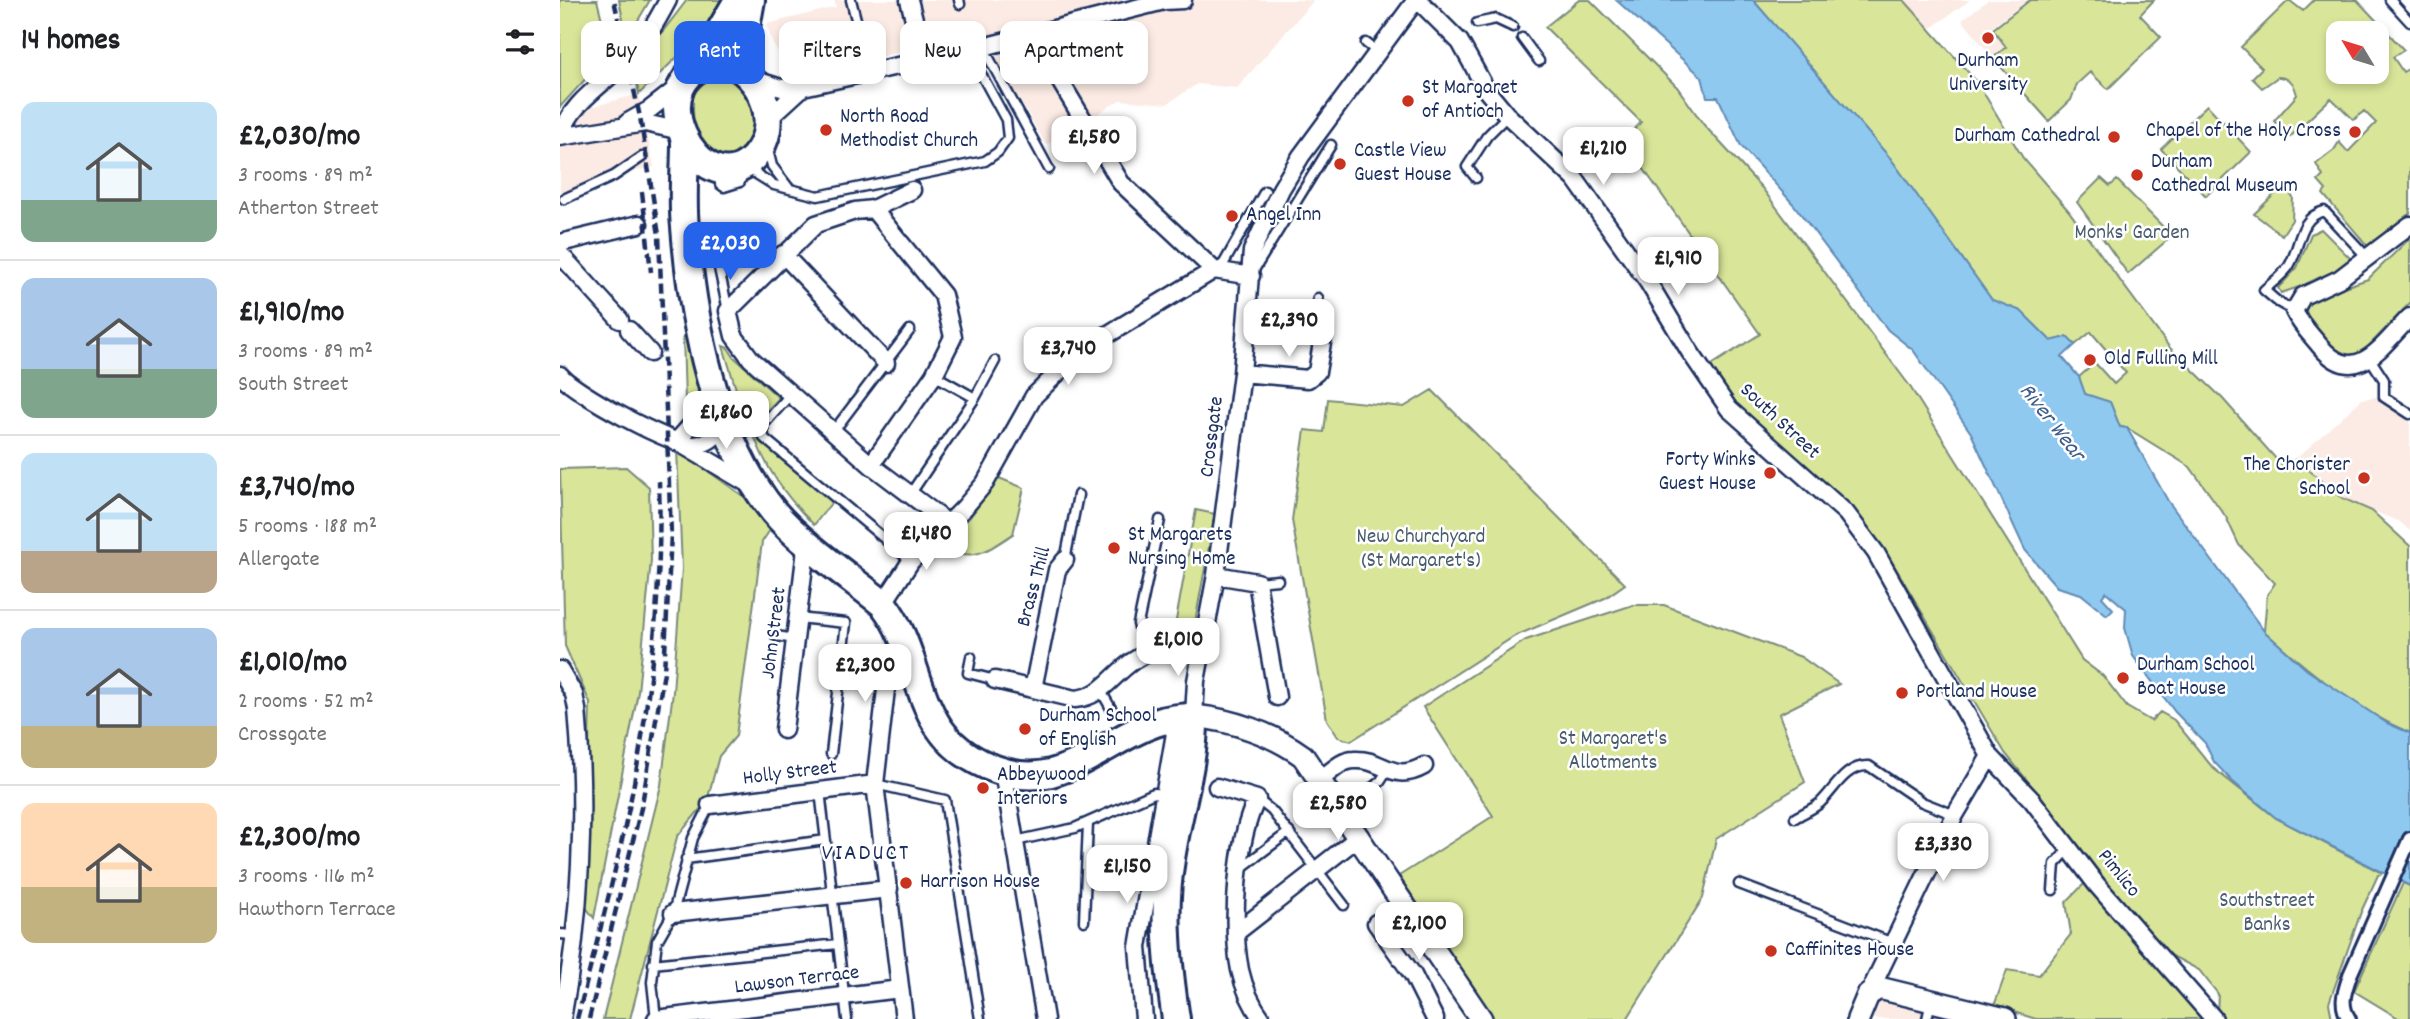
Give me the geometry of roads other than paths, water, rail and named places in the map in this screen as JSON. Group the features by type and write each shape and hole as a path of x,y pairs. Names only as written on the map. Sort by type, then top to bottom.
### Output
{"highway":[{"path":"725,21 738,0"},
{"path":"747,21 751,0"},
{"path":"687,84 678,106 683,136 685,215 698,325 714,389 727,425 757,489 775,513 883,604 894,618 939,727 950,740 981,763 1026,775 1050,773 1167,720 1194,716 1190,764 1171,859 1166,900 1168,967 1176,1019"},
{"path":"685,215 731,167 753,158 766,128 765,102 754,84"},
{"path":"683,136 701,161 731,167"}],"street":[{"path":"668,0 633,55 564,122 561,137 622,125 653,123 683,136"},
{"path":"909,0 914,21"},
{"path":"1082,21 1159,1 1183,0"},
{"name":"South Street","path":"1417,0 1458,34 1487,91 1508,115 1576,179 1648,282 1690,352 1729,409 1846,513 1920,629 1990,756"},
{"name":"Crossgate","path":"1194,716 1202,644 1216,575 1242,373 1252,251 1281,189 1372,48 1417,0"},
{"path":"765,82 781,88 803,87 900,66"},
{"path":"622,125 649,110 680,84"},
{"path":"1062,84 1121,183 1214,271"},
{"path":"766,128 784,101 803,87"},
{"path":"912,190 873,209 855,211 816,224 727,312 734,336 743,349 790,395 870,465 949,524"},
{"path":"870,465 934,375 951,345 950,320 943,295 873,209"},
{"path":"560,243 639,224"},
{"path":"2410,226 2339,279 2303,296 2294,311 2331,359 2346,365 2358,365 2369,357 2410,317"},
{"path":"560,254 650,353"},
{"path":"783,254 886,363"},
{"path":"883,604 911,561 949,524 985,482 1034,396 1060,368 1079,352 1214,271 1251,275"},
{"path":"1242,373 1308,379 1317,372 1324,331"},
{"path":"561,380 757,489"},
{"path":"676,442 702,412 714,389"},
{"path":"676,442 694,446 710,441 727,425"},
{"name":"John Street","path":"784,730 807,541"},
{"name":"Brass Thill","path":"1033,689 1057,570 1065,560"},
{"path":"1216,575 1257,582 1277,697"},
{"path":"995,680 1074,699 1086,698 1101,691 1139,657 1174,646 1202,644"},
{"path":"904,1019 875,784 888,672 893,663 908,653"},
{"path":"560,670 573,694 579,730 580,810 566,935 562,1019"},
{"path":"1194,716 1232,724 1284,744 1303,756 1360,836 1481,1019"},
{"path":"1143,1019 1138,947 1175,733 1167,720"},
{"path":"1858,1019 1955,815 1990,756"},
{"name":"Pimlico","path":"1990,756 2032,800 2097,884 2214,1019"},
{"path":"1321,779 1339,765 1355,760 1387,771 1418,769 1422,787"},
{"path":"1003,771 1045,1019"},
{"name":"Holly Street","path":"710,804 875,784"},
{"path":"1217,787 1257,799 1248,820 1241,868 1237,932 1243,981 1251,1004 1262,1019"},
{"path":"1237,932 1360,836"},
{"path":"2349,1019 2343,1010 2343,997 2374,918 2410,839"},
{"path":"673,913 889,889"},
{"path":"1376,923 1413,975 1435,1019"},
{"path":"1868,995 1879,988 1929,1010 2006,1019"},
{"name":"Lawson Terrace","path":"656,1019 900,989"}],"lane":[{"path":"851,0 856,21"},
{"path":"2390,0 2410,22"},
{"path":"1477,23 1496,19 1513,27"},
{"path":"1522,38 1539,61"},
{"path":"986,67 1049,169"},
{"path":"731,167 760,179 818,196 985,161 998,152 1008,138 1006,120 986,74"},
{"path":"1476,178 1467,167 1471,156 1508,115"},
{"path":"766,128 772,166 789,188"},
{"path":"1251,275 1331,145"},
{"path":"564,199 614,176 642,158"},
{"path":"1214,271 1224,263 1265,191"},
{"path":"2294,311 2264,290 2286,270 2307,220 2314,214 2324,211 2367,257"},
{"path":"714,244 727,312"},
{"path":"1318,298 1313,331 1324,331"},
{"path":"833,432 910,330"},
{"path":"2369,357 2384,380 2384,397 2410,414"},
{"path":"909,496 975,398 995,361"},
{"path":"934,375 975,398"},
{"path":"790,395 763,425 764,438 911,561"},
{"name":"Brass Thill","path":"1065,560 1078,495"},
{"path":"1139,657 1138,624 1160,520"},
{"path":"1257,582 1278,580"},
{"path":"798,618 846,623 831,754"},
{"path":"776,636 795,639"},
{"path":"971,657 968,673 995,680"},
{"path":"1101,691 1112,710"},
{"path":"1795,818 1818,805 1847,774 1861,766 1870,766 1922,802 1955,815"},
{"path":"1365,793 1380,782 1387,771"},
{"path":"875,784 945,800 980,1019"},
{"path":"820,791 847,1019"},
{"path":"1015,841 1088,823 1154,793 1166,794"},
{"path":"1257,799 1272,811 1344,905"},
{"path":"656,1019 653,964 657,941 673,913 692,838 710,804"},
{"path":"1084,921 1088,823"},
{"path":"1241,868 1289,832"},
{"path":"686,859 825,840"},
{"path":"2053,890 2055,864 2070,848"},
{"path":"1739,884 1893,943"},
{"path":"653,964 838,944"}],"water":[{"name":"River Wear","path":"1616,0 1753,0 1891,159 1992,300 2021,311 2051,341 2067,337 2075,345 2062,357 2079,377 2085,394 2110,402 2120,427 2127,428 2168,501 2264,631 2307,670 2387,723 2410,733 2410,886 2276,818 2232,781 2214,762 2205,743 2175,712 2133,656 2125,628 2126,609 2106,592 2102,597 2113,609 2107,615 2081,594 2057,587 2025,550 1971,433 1913,350 1888,330 1794,205 1741,146 1718,97 1707,97 1702,77"}],"railway":[{"path":"589,1019 642,804 664,672 671,534 659,235 640,117 614,0"},
{"path":"642,192 651,272"},
{"path":"577,1019 637,768 649,687 657,604 659,481"}],"place":[{"name":"Durham University","path":"1988,38"},
{"name":"St Margaret of Antioch","path":"1408,101"},
{"name":"North Road Methodist Church","path":"826,130"},
{"name":"Chapel of the Holy Cross","path":"2355,132"},
{"name":"Durham Cathedral","path":"2114,137"},
{"name":"Castle View Guest House","path":"1340,164"},
{"name":"Durham Cathedral Museum","path":"2137,175"},
{"name":"Angel Inn","path":"1232,216"},
{"name":"Old Fulling Mill","path":"2090,360"},
{"name":"Forty Winks Guest House","path":"1770,473"},
{"name":"The Chorister School","path":"2364,478"},
{"name":"St Margarets Nursing Home","path":"1114,548"},
{"name":"Durham School Boat House","path":"2123,678"},
{"name":"Portland House","path":"1902,693"},
{"name":"Durham School of English","path":"1025,729"},
{"name":"Abbeywood Interiors","path":"983,788"},
{"name":"Harrison House","path":"906,883"},
{"name":"Caffinites House","path":"1771,951"}],"district":[{"name":"VIADUCT","path":"866,854"}],"park label":[{"name":"Monks' Garden","path":"2132,234"},
{"name":"New Churchyard (St Margaret's)","path":"1421,550"},
{"name":"St Margaret's Allotments","path":"1613,752"},
{"name":"Southstreet Banks","path":"2267,914"}]}
